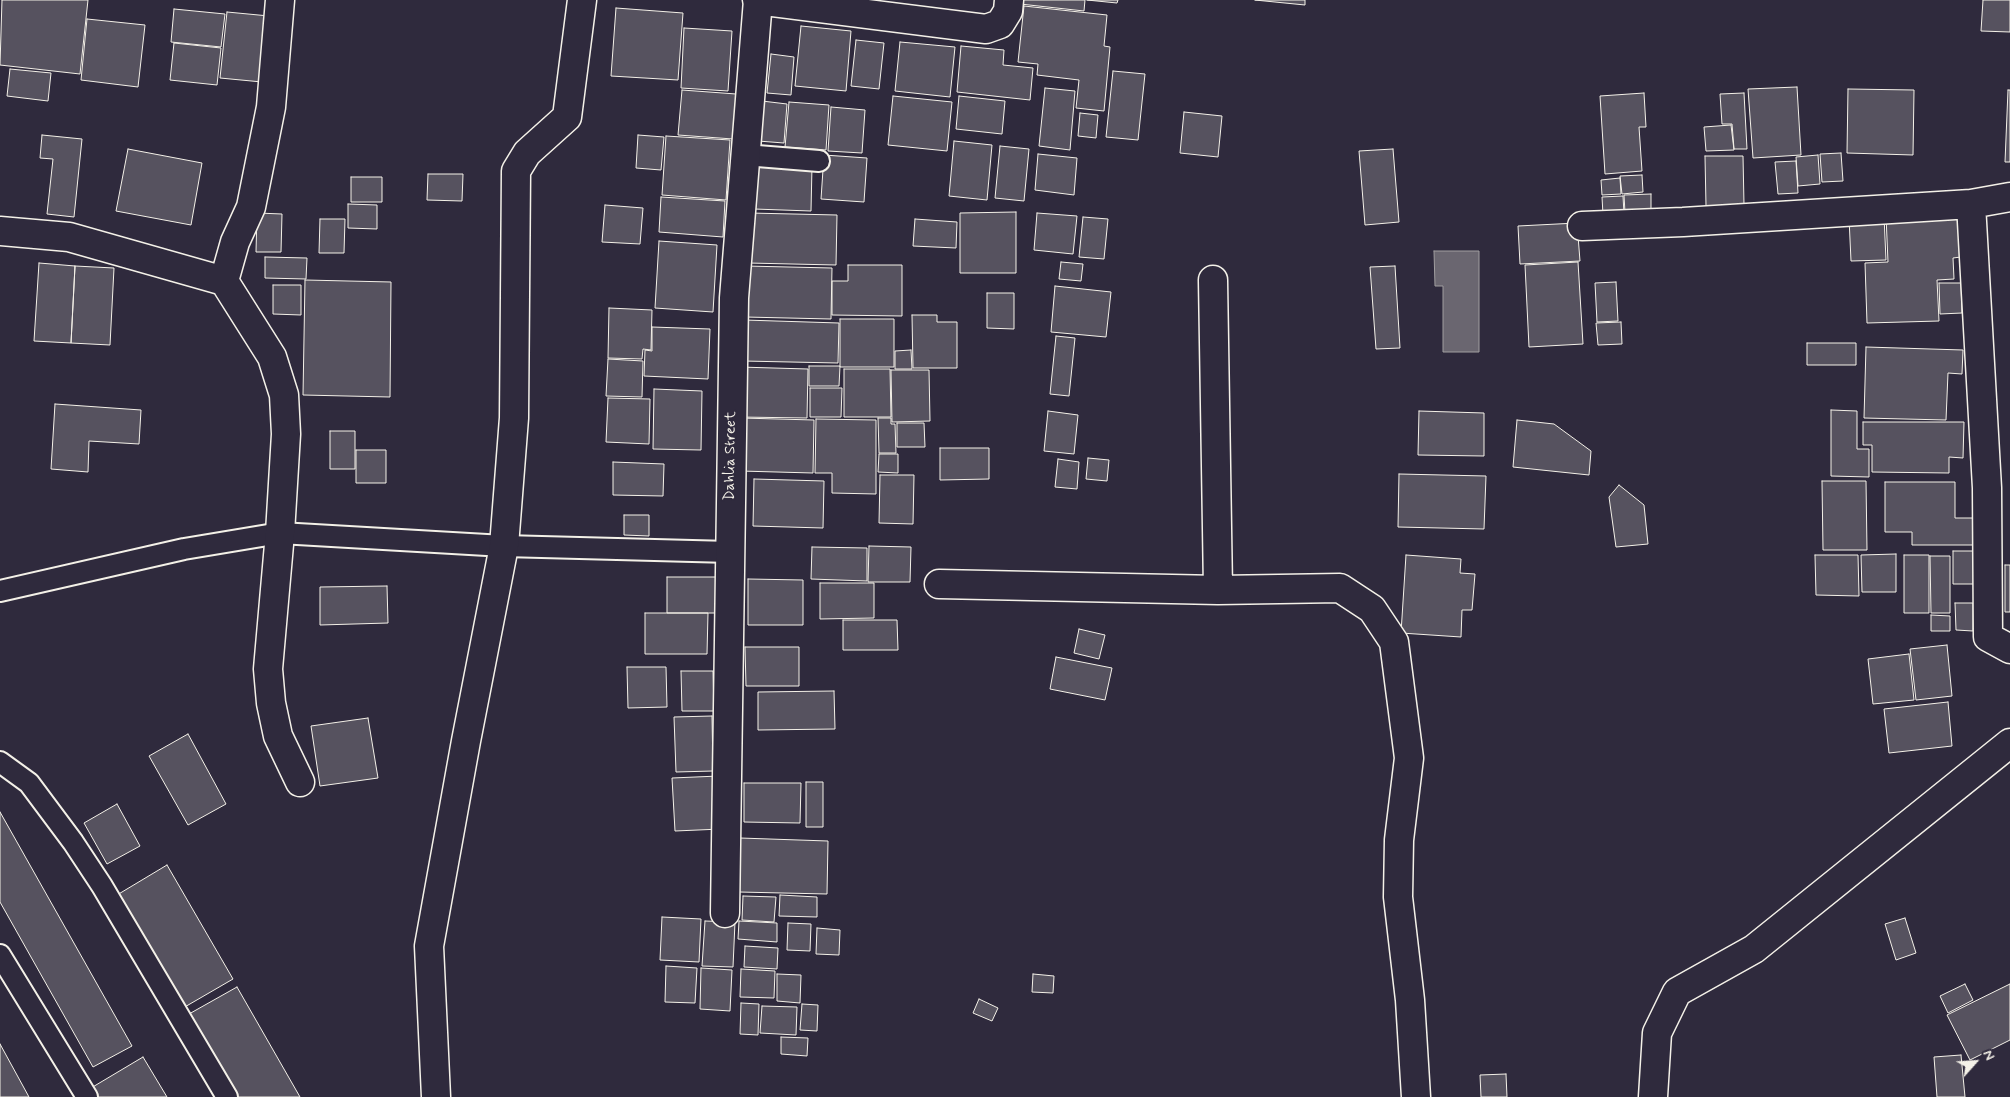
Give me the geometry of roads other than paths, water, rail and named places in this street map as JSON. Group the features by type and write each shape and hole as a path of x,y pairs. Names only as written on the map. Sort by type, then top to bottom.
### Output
{"street":[{"path":"224,280 235,242 250,207 271,107 280,0"},
{"path":"436,1097 429,946 504,546 514,418 516,171 527,153 567,118 582,0"},
{"path":"757,0 986,29 1005,12"},
{"name":"Dahlia Street","path":"724,913 734,298 757,0"},
{"path":"1582,226 1683,222 1971,204 2010,196"},
{"path":"1971,204 1987,488 1988,637 2010,649"},
{"path":"0,231 69,237 224,280 272,357 284,395 286,434 280,534 268,669 271,703 283,750 300,782"},
{"path":"1213,280 1218,590"},
{"path":"940,584 1218,590 1340,588 1372,609 1394,642 1409,758 1399,840 1398,898 1410,1000 1416,1097"},
{"path":"1653,1097 1657,1033 1677,992 1754,949 2010,742"}],"lane":[{"path":"745,155 819,161"},
{"path":"0,591 184,549 280,534 504,546 730,552"},
{"path":"0,762 29,783 78,850 102,886 228,1097"},
{"path":"0,955 87,1097"}]}
